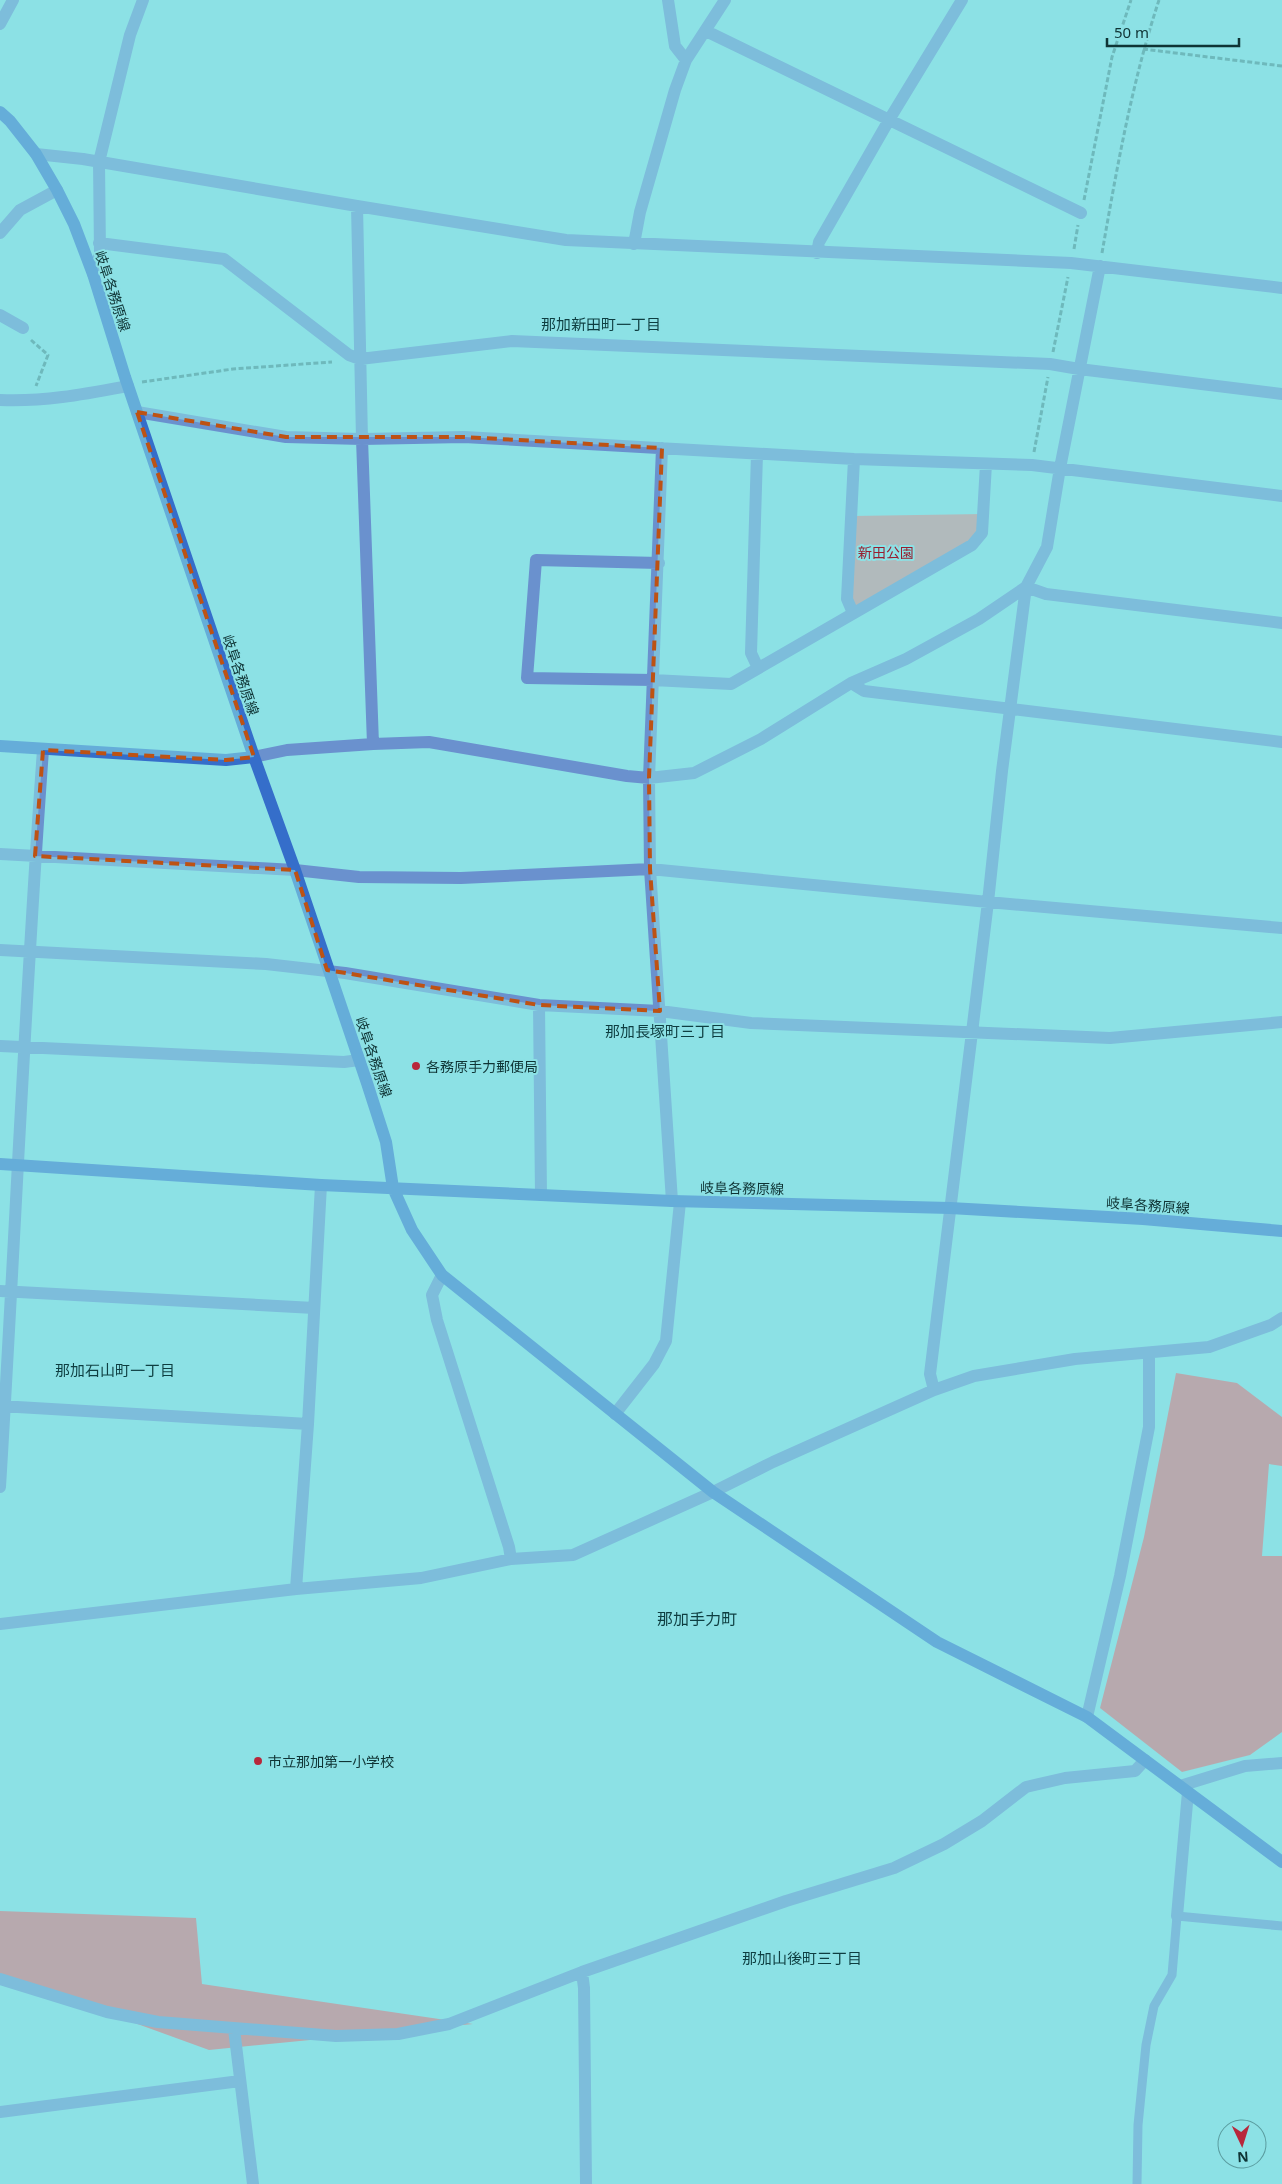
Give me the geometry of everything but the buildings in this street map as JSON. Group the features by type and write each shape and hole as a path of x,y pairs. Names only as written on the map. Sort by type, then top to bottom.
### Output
{"main road":[{"name":"岐阜各務原線","path":"0,112 10,120 36,154 57,190 74,224 93,274 128,386 254,757 295,870 386,1142 393,1188 676,1202 950,1208 1143,1219 1282,1231"},
{"path":"0,746 226,760 254,757"},
{"path":"0,1164 393,1188 412,1230 442,1276 713,1492 936,1642 1087,1717 1282,1862"}],"street":[{"path":"0,24 13,0"},
{"path":"93,274 100,254 99,162 130,35 144,0"},
{"path":"668,0 675,46 686,60"},
{"path":"634,244 646,193 675,90 686,60 725,0"},
{"path":"817,253 819,242 889,120 962,0"},
{"path":"706,31 1081,213"},
{"path":"36,154 99,162 566,240 817,253 1071,263 1282,288"},
{"path":"0,233 20,210 57,190"},
{"path":"357,206 362,439 373,744"},
{"path":"99,243 224,259 349,355 360,359 512,341 1050,364 1078,370 1282,394"},
{"path":"934,1390 930,1374 1026,587 1047,547 1078,370 1100,266"},
{"path":"0,315 23,328"},
{"path":"0,400 31,401 68,398 128,386"},
{"path":"137,412 286,437 362,439 464,438 854,459 1032,465 1282,496"},
{"path":"615,1414 654,1364 666,1340 676,1202 650,869 649,778 662,448"},
{"path":"758,454 751,653 758,668"},
{"path":"853,613 847,599 854,459"},
{"path":"658,564 536,560 527,678 653,680 731,684 972,545 982,533 986,464"},
{"path":"1026,587 1046,594 1282,623"},
{"path":"254,757 287,750 429,742 627,776 649,778 694,773 761,740 851,682 906,659 971,624 1026,587"},
{"path":"851,682 864,691 1282,742"},
{"path":"0,1488 6,1292 19,1164 29,951 43,750"},
{"path":"0,854 295,870 359,877 461,878 650,869 1282,928"},
{"path":"0,950 266,964 327,970 539,1005 660,1011 751,1023 1110,1038 1282,1022"},
{"path":"539,1005 541,1195"},
{"path":"0,1046 344,1062 359,1060"},
{"path":"296,1589 308,1424 321,1185"},
{"path":"442,1276 432,1295 436,1320 509,1547 511,1559"},
{"path":"6,1292 314,1308"},
{"path":"0,1624 296,1589 421,1578 511,1559 573,1555 934,1390 974,1376 1075,1359 1209,1347 1271,1325 1282,1318"},
{"path":"1087,1717 1120,1576 1149,1428 1148,1353"},
{"path":"2,1407 308,1424"},
{"path":"0,1980 107,2012 158,2022 336,2036 398,2034 449,2024 582,1972 786,1901 894,1868 944,1844 982,1821 1026,1788 1065,1778 1135,1771 1145,1760"},
{"path":"1177,1916 1184,1789 1245,1766 1282,1763"},
{"path":"582,1972 584,1988 586,2184"},
{"path":"234,2029 253,2184"},
{"path":"0,2112 240,2081"}],"lane":[{"path":"1137,2184 1138,2125 1146,2045 1154,2006 1172,1976 1177,1916 1282,1926"}],"path":[{"path":"1032,465 1050,364 1112,57 1131,0"},
{"path":"1100,266 1130,106 1143,49 1159,0"},
{"path":"1143,49 1282,66"},
{"path":"23,328 24,333 48,355 31,401"},
{"path":"128,386 145,381 233,369 360,359"}],"highlighted area":[{"path":"137,412 286,437 464,437 662,448 649,778 650,869 660,1011 539,1005 327,970 295,870 35,856 43,750 226,760 254,757"}],"green space":[{"name":"新田公園","path":"983,514 982,533 853,613 851,516"}],"shaded area":[{"path":"1176,1373 1237,1383 1282,1417 1282,1466 1269,1464 1262,1556 1282,1556 1282,1732 1250,1755 1182,1772 1100,1708 1144,1537"},
{"path":"0,1911 196,1918 202,1984 473,2024 209,2050 0,1974"}],"place":[{"name":"各務原手力郵便局","path":"416,1066"},
{"name":"市立那加第一小学校","path":"258,1761"}],"district":[{"name":"那加新田町一丁目","path":"601,324"},
{"name":"那加長塚町三丁目","path":"665,1031"},
{"name":"那加石山町一丁目","path":"115,1370"},
{"name":"那加手力町","path":"697,1619"},
{"name":"那加山後町三丁目","path":"802,1958"}]}
